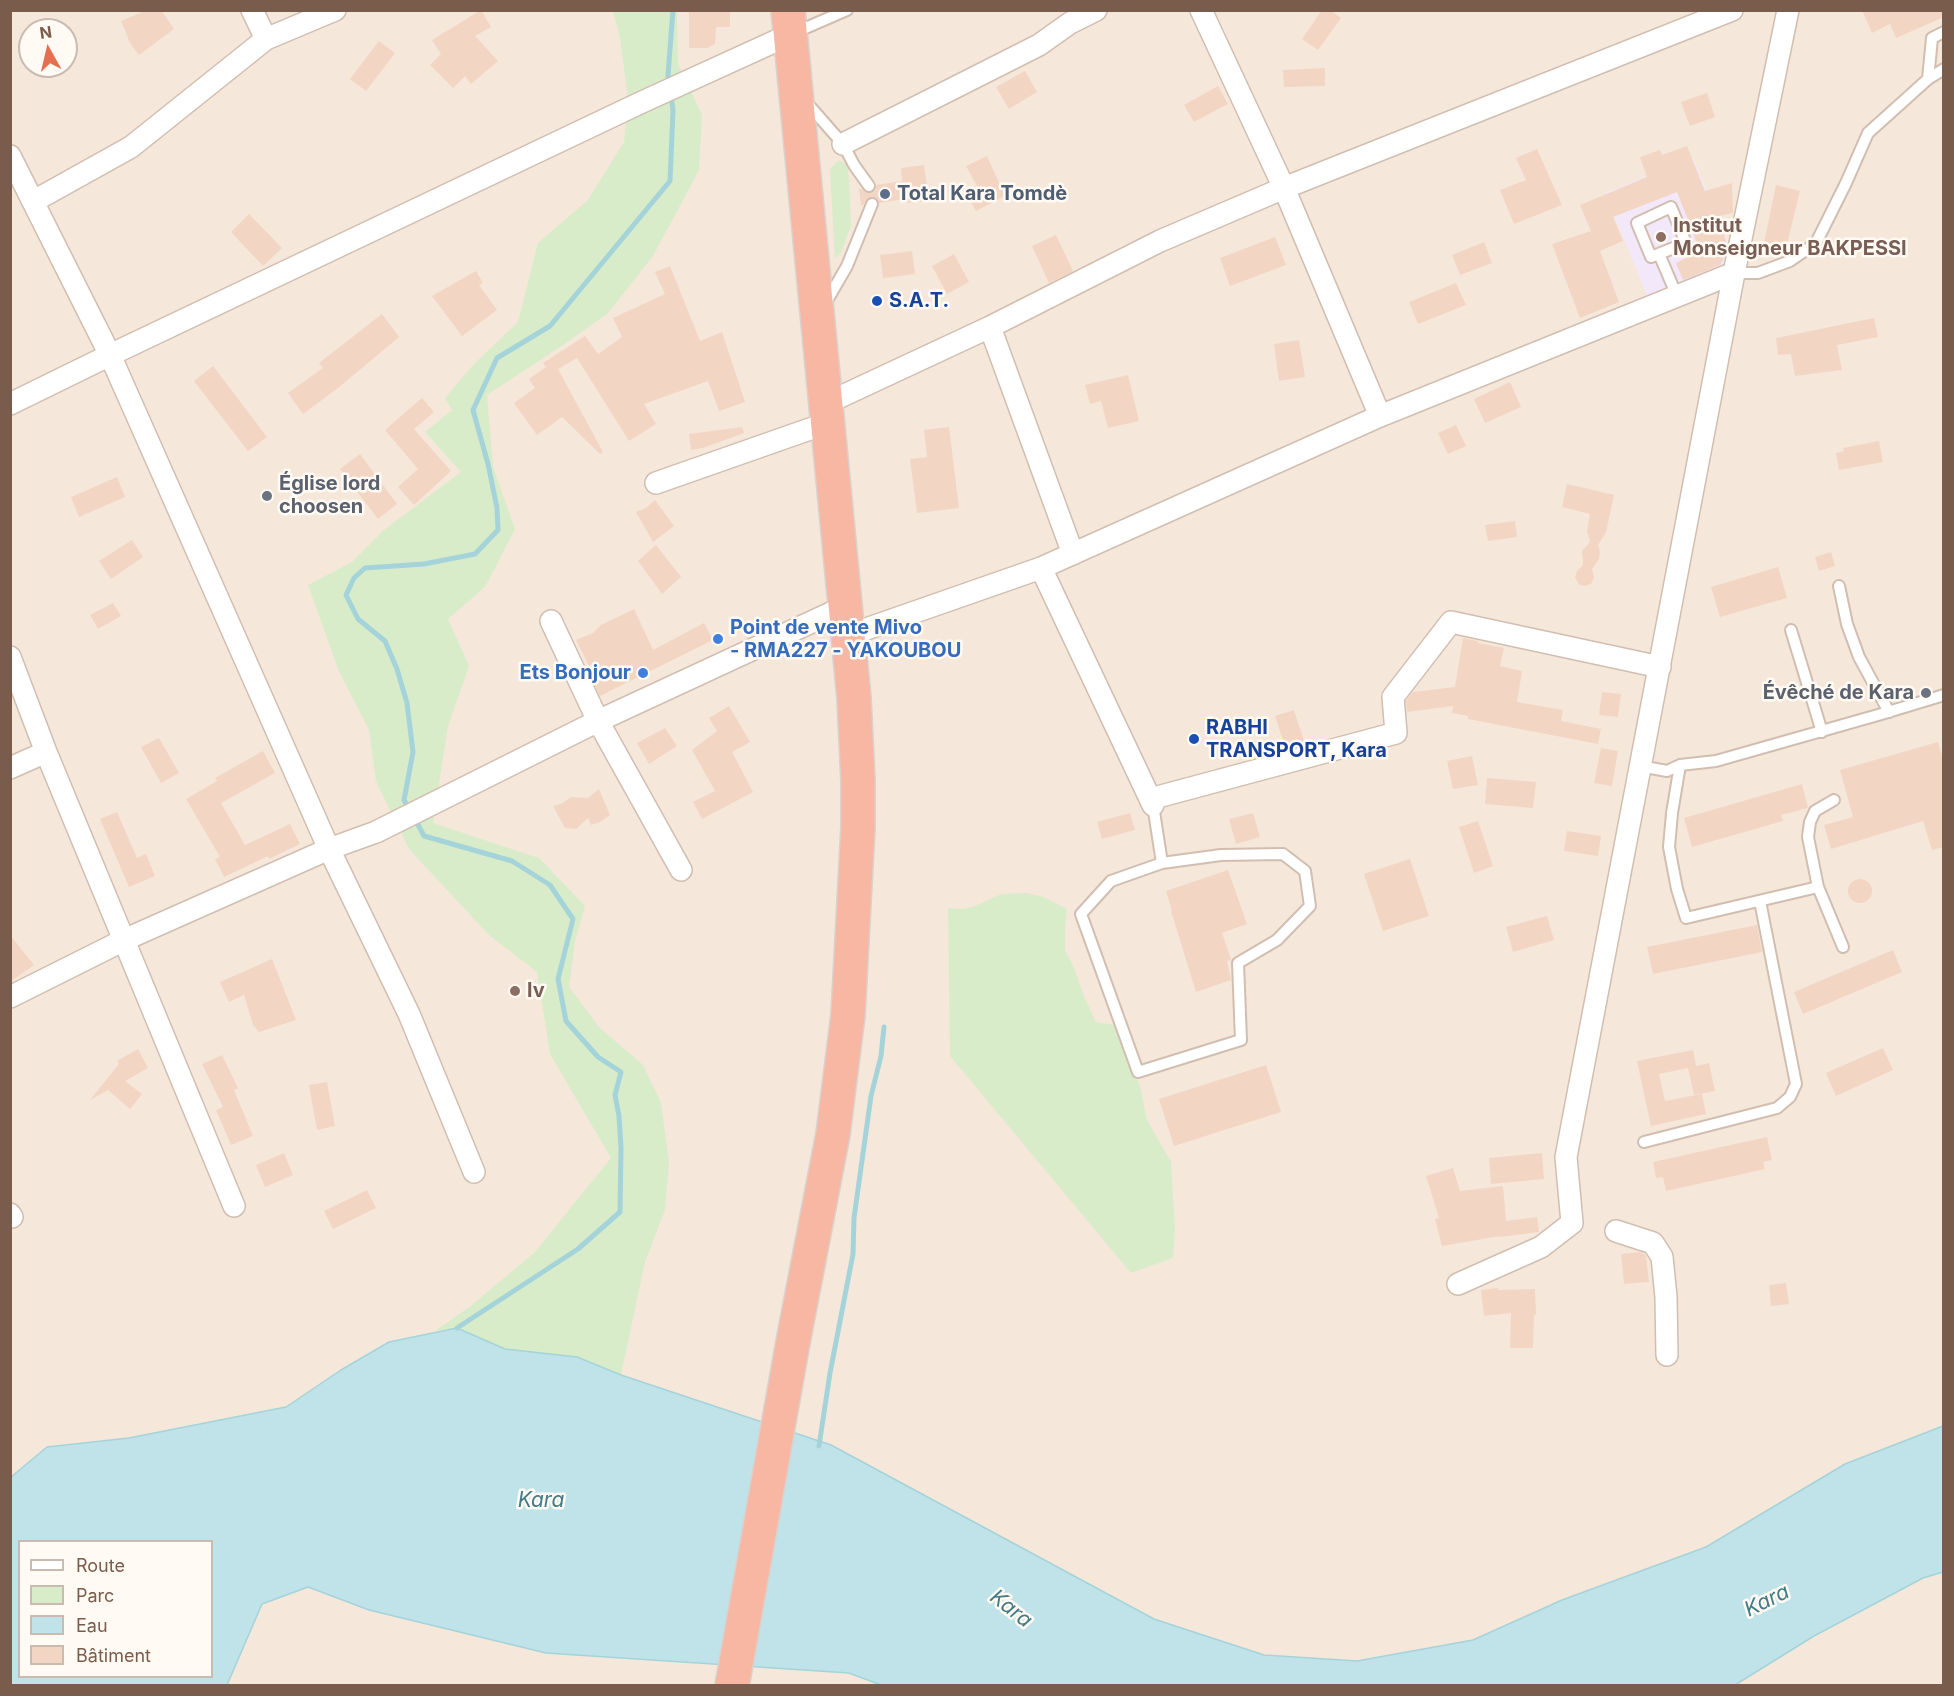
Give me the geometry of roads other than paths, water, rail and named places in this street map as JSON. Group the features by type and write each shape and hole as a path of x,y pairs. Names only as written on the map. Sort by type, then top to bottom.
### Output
{"highway":[{"path":"732,1685 793,1342 833,1134 848,1004 855,896 858,781 856,717 789,22"}],"street":[{"path":"252,10 266,39"},
{"path":"34,201 131,147 266,39 335,10"},
{"path":"843,144 1039,45 1070,23 1096,10"},
{"path":"1201,10 1284,188 1380,416"},
{"path":"656,483 826,413 1160,241 1284,188 1732,10"},
{"path":"1458,1284 1540,1247 1572,1223 1566,1157 1734,273 1794,13"},
{"path":"10,404 683,83 789,22"},
{"path":"10,156 110,355 329,849 409,1014 474,1172"},
{"path":"10,997 124,940 329,849 376,832 598,721 848,620 1041,568 1380,416 1734,273"},
{"path":"990,327 1073,554"},
{"path":"1041,568 1152,802 1396,733 1392,697 1450,622 1660,667"},
{"path":"551,621 598,721 681,870"},
{"path":"10,657 46,752 234,1206"},
{"path":"10,768 46,752"},
{"path":"1616,1231 1653,1243 1662,1257 1666,1297 1667,1355"}],"lane":[{"path":"789,22 847,10"},
{"path":"1928,80 1932,38 1944,32"},
{"path":"1734,273 1758,273 1790,261 1816,243 1868,133 1928,80 1944,69"},
{"path":"796,90 843,144 869,186"},
{"path":"817,318 846,266 872,204"},
{"path":"1671,207 1686,243 1659,254 1651,257 1637,223 1671,207"},
{"path":"1659,254 1677,296"},
{"path":"1839,586 1847,624 1859,657 1888,712"},
{"path":"1791,630 1822,732"},
{"path":"1640,766 1667,771 1680,765 1716,761 1822,732 1944,694"},
{"path":"1680,765 1672,813 1670,861 1686,918 1818,887"},
{"path":"1834,800 1815,811 1810,822 1808,837 1818,887 1843,946"},
{"path":"1152,802 1162,863"},
{"path":"1283,854 1305,871 1310,906 1277,940 1238,963 1241,1040 1138,1072 1081,914 1111,880 1162,863 1221,855 1283,854"},
{"path":"1644,1142 1777,1108 1790,1097 1796,1084 1760,900"}],"water":[{"name":"Kara","path":"457,1328 505,1349 577,1357 621,1375 831,1445 1154,1619 1264,1655 1357,1661 1473,1640 1562,1600 1706,1547 1845,1464 1943,1426 1943,1572 1923,1578 1814,1636 1735,1685 881,1685 849,1673 546,1653 369,1610 308,1587 262,1604 227,1685 11,1686 11,1477 47,1447 129,1438 286,1407 341,1370 389,1342"}],"waterway":[{"path":"669,84 673,10"},
{"path":"409,809 404,800 413,752 407,703 397,669 385,641 358,619 346,595 354,578 365,568 424,564 475,554 498,530 497,508 488,464 473,410 497,358 550,326 670,181 673,110 671,96"},
{"path":"414,817 424,836 512,861 550,885 573,919 558,979 566,1021 598,1057 621,1072 615,1095 621,1148 620,1212 578,1249 457,1328"},
{"path":"819,1446 830,1373 853,1254 854,1218 871,1096 881,1056 884,1027"}],"place":[{"name":"Total Kara Tomdè","path":"885,194"},
{"name":"Institut Monseigneur BAKPESSI","path":"1661,237"},
{"name":"S.A.T.","path":"877,301"},
{"name":"Église lord choosen","path":"267,496"},
{"name":"Point de vente Mivo - RMA227 - YAKOUBOU","path":"718,639"},
{"name":"Ets Bonjour","path":"643,673"},
{"name":"Évêché de Kara","path":"1926,693"},
{"name":"RABHI TRANSPORT, Kara","path":"1194,739"},
{"name":"lv","path":"515,991"}]}
